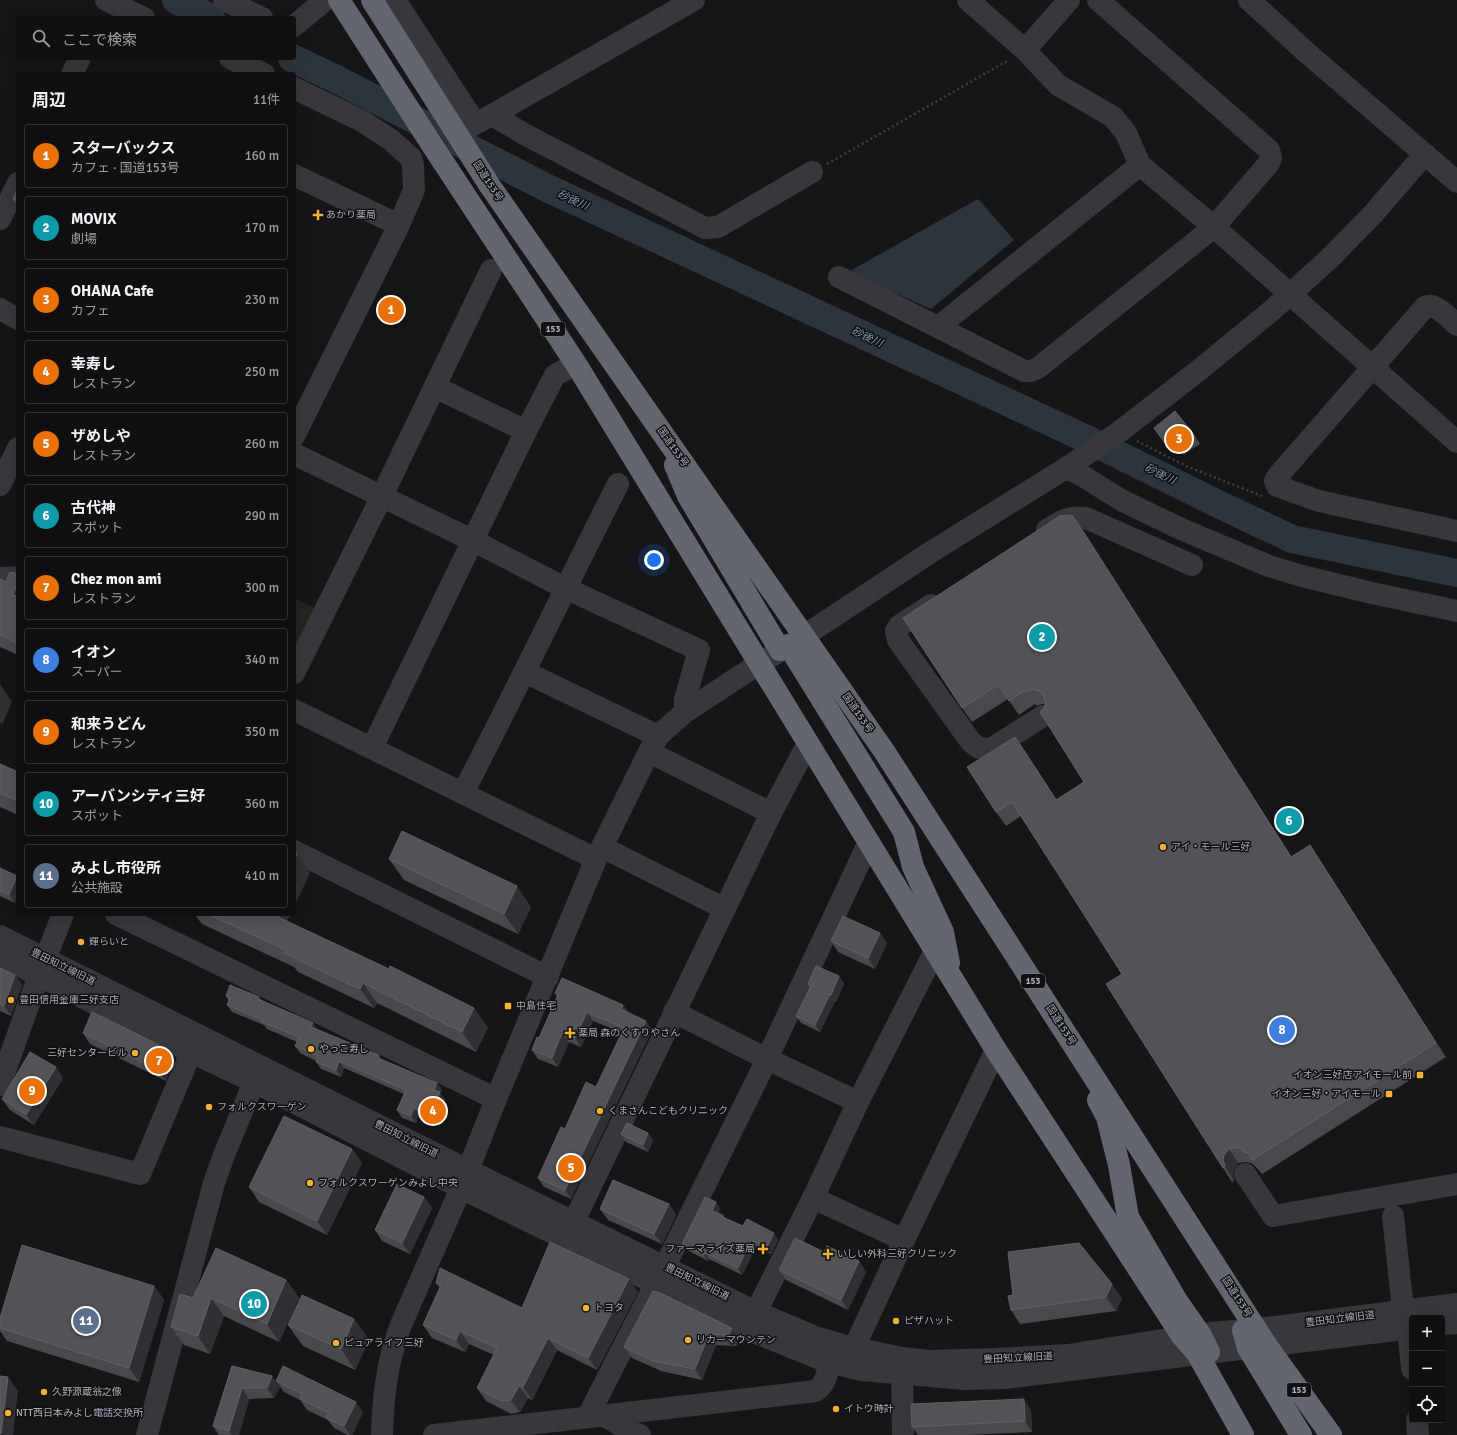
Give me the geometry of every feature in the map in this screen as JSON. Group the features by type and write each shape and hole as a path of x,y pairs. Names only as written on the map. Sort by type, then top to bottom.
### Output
{"highway":[{"name":"153","path":"340,0 432,145 576,364 996,1050 1197,1344"},
{"name":"国道153号","path":"372,0 475,124 490,186 660,429 688,496 791,644 884,751 1046,1002 1254,1338 1331,1435"},
{"name":"153","path":"791,644 904,832 913,867 943,932 953,979"},
{"name":"153","path":"1046,1002 1107,1118 1119,1165 1128,1216 1177,1301 1243,1435"},
{"name":"153","path":"1254,1338 1301,1435"}],"street":[{"path":"224,0 258,16"},
{"path":"296,24 325,0"},
{"path":"395,0 475,124 526,135 705,228 718,227 812,172"},
{"path":"475,124 694,0"},
{"path":"968,0 1025,50 1058,85 1113,117 1126,133 1140,164 1214,227 1457,442"},
{"path":"1025,50 1069,0"},
{"path":"839,277 1024,371 1031,371 1038,368 1214,227 1269,162 1271,158 1269,150 1098,0"},
{"path":"1249,0 1306,52 1457,182"},
{"path":"105,6 138,16"},
{"path":"73,72 79,60"},
{"path":"235,60 255,68"},
{"path":"296,89 362,121 391,140 411,158 413,165 414,190 399,226 296,432"},
{"path":"411,158 432,145"},
{"path":"382,1435 383,1399 392,1349 400,1327 465,1179 496,1099 599,853 654,744 685,712 931,552 1066,468 1120,432 1198,371 1290,294 1330,258 1373,214 1425,154"},
{"path":"938,327 1140,164"},
{"path":"296,176 399,226"},
{"path":"0,219 16,187"},
{"path":"296,669 382,496 491,270"},
{"path":"1457,325 1437,308 1427,305 1275,481 1278,486 1319,501 1457,531"},
{"path":"0,309 16,318"},
{"path":"372,748 526,430 555,375 576,364"},
{"path":"435,387 526,430"},
{"path":"0,486 16,452"},
{"path":"296,455 474,540 565,588 699,650 685,699 685,712"},
{"path":"1066,468 1083,476 1122,500 1181,529 1269,566 1302,576 1372,593 1457,611"},
{"path":"463,793 618,484"},
{"path":"1031,540 1064,518 1075,516 1086,518 1192,565"},
{"path":"0,578 16,578"},
{"path":"945,596 899,626 896,631 898,640 971,742 979,748 991,749 1043,716"},
{"path":"525,672 654,744 772,813"},
{"path":"296,711 463,793 725,909"},
{"path":"574,1221 674,1012 808,743"},
{"path":"596,1416 661,1275 767,1059 869,842"},
{"path":"296,852 548,977"},
{"path":"0,1085 42,967 62,916"},
{"path":"120,916 496,1099"},
{"name":"豊田知立線旧道","path":"0,936 42,967 191,1052 465,1179 574,1221 756,1333 828,1362 862,1370 902,1366"},
{"path":"756,1312 858,1102 935,951"},
{"name":"豊田知立線旧道","path":"0,956 42,967 465,1179 661,1275 815,1337 854,1348 902,1366 965,1379 1005,1378 1197,1344 1408,1322 1457,1304"},
{"path":"674,1012 767,1059 858,1102"},
{"path":"854,1348 904,1240 996,1050"},
{"path":"0,1137 140,1174 191,1052"},
{"path":"147,1435 214,1183 254,1082"},
{"path":"1245,1174 1273,1216 1457,1184"},
{"path":"812,1198 904,1240"},
{"path":"1393,1216 1408,1322 1410,1351"},
{"path":"1445,1324 1457,1323"},
{"path":"434,1435 816,1391 822,1386 826,1378 828,1362"},
{"path":"902,1366 903,1435"},
{"path":"596,1416 640,1435"},
{"path":"1417,1423 1418,1435"}],"path":[{"path":"812,172 1025,50"}],"shaded area":[{"path":"978,199 1014,240 931,309 848,272"},
{"path":"296,599 315,608 296,647"}],"building":[{"path":"16,193 16,200 13,199"},
{"path":"1175,411 1195,436 1178,448 1174,442 1167,446 1154,428"},
{"name":"アイ・モール三好","path":"1060,516 1073,516 1291,857 1310,845 1436,1043 1252,1160 1247,1152 1246,1153 1241,1149 1235,1147 1229,1149 1224,1155 1223,1160 1225,1166 1223,1168 1106,984 1122,974 1012,802 996,812 967,767 1015,737 1056,800 1084,782 1040,712 1044,708 1046,702 1043,695 1039,691 1032,689 1026,692 1025,690 1009,701 998,685 962,708 903,618"},
{"path":"10,572 16,574 16,587 13,595 16,596 16,643 0,635 0,579 6,582"},
{"path":"0,764 16,771 16,800 0,793"},
{"path":"402,831 517,886 504,914 389,859"},
{"path":"0,868 16,876 16,878 9,895 0,891"},
{"path":"212,916 278,916 389,969 390,966 474,1008 462,1032 363,983 360,989 284,953 286,950"},
{"path":"843,916 880,933 868,958 831,941"},
{"path":"816,966 839,976 815,1025 796,1016 811,986 808,984"},
{"path":"0,968 15,975 4,1006 0,1004"},
{"path":"562,978 623,1005 621,1009 646,1021 565,1190 538,1178 561,1127 565,1129 586,1082 596,1087 624,1028 587,1012 575,1038 562,1033 552,1058 532,1050 558,995 555,993"},
{"path":"230,985 313,1023 311,1027 379,1055 378,1058 437,1083 434,1090 440,1092 431,1115 414,1108 411,1116 397,1110 406,1090 339,1061 336,1070 316,1062 318,1056 295,1046 299,1037 262,1022 263,1020 227,1005 230,998 226,996"},
{"path":"92,1012 167,1049 158,1070 83,1033"},
{"path":"30,1052 56,1067 26,1115 2,1099"},
{"name":"フォルクスワーゲンみよし中央","path":"284,1116 352,1149 317,1221 249,1187"},
{"path":"627,1123 648,1133 643,1145 621,1134"},
{"path":"613,1180 669,1204 654,1234 600,1209"},
{"path":"397,1184 424,1197 402,1243 375,1230"},
{"path":"705,1197 716,1202 712,1211 723,1215 722,1217 743,1226 747,1219 774,1233 767,1247 751,1240 738,1268 705,1253 704,1255 682,1244"},
{"path":"795,1238 824,1252 827,1246 859,1261 841,1300 779,1270"},
{"path":"550,1242 629,1279 588,1358 548,1338 523,1387 519,1386 511,1400 502,1401 477,1388 497,1348 460,1331 456,1340 423,1325 441,1285 436,1283 440,1268 522,1308"},
{"path":"1079,1243 1112,1284 1106,1297 1011,1310 1008,1296 1013,1295 1008,1252"},
{"path":"22,1245 154,1286 129,1368 0,1328 0,1318"},
{"path":"216,1248 286,1280 267,1324 211,1298 198,1336 171,1327 180,1294 193,1298"},
{"name":"リカーマウンテン","path":"653,1291 732,1328 729,1335 709,1334 695,1369 653,1361 624,1347"},
{"path":"302,1295 354,1319 341,1349 288,1325"},
{"path":"232,1366 272,1376 267,1388 242,1388 229,1431 213,1426"},
{"path":"283,1366 356,1402 344,1426 326,1418 329,1413 300,1399 302,1394 276,1381"},
{"path":"0,1376 8,1377 1,1434 0,1434"},
{"path":"1024,1399 1025,1421 912,1427 911,1404"}],"waterway":[{"name":"砂後川","path":"176,0 207,16"},
{"name":"砂後川","path":"296,60 545,187 1093,442 1292,539 1457,573"}],"place":[{"name":"あかり薬局","path":"318,215"},
{"name":"スターバックス","path":"391,310"},
{"name":"OHANA Cafe","path":"1179,439"},
{"name":"MOVIX","path":"1042,637"},
{"name":"古代神","path":"1289,821"},
{"name":"アイ・モール三好","path":"1163,847"},
{"name":"輝らいと","path":"81,942"},
{"name":"豊田信用金庫三好支店","path":"11,1000"},
{"name":"中島住宅","path":"508,1006"},
{"name":"イオン","path":"1282,1030"},
{"name":"薬局 森のくすりやさん","path":"570,1033"},
{"name":"やっこ寿し","path":"311,1049"},
{"name":"三好センタービル","path":"135,1053"},
{"name":"Chez mon ami","path":"159,1061"},
{"name":"イオン三好店アイモール前","path":"1420,1075"},
{"name":"和来うどん","path":"32,1091"},
{"name":"イオン三好・アイモール","path":"1389,1094"},
{"name":"フォルクスワーゲン","path":"209,1107"},
{"name":"幸寿し","path":"433,1111"},
{"name":"くまさんこどもクリニック","path":"600,1111"},
{"name":"ザめしや","path":"571,1168"},
{"name":"フォルクスワーゲンみよし中央","path":"310,1183"},
{"name":"ファーマライズ薬局","path":"763,1249"},
{"name":"いしい外科三好クリニック","path":"828,1254"},
{"name":"アーバンシティ三好","path":"254,1304"},
{"name":"トヨタ","path":"586,1308"},
{"name":"みよし市役所","path":"86,1321"},
{"name":"ピザハット","path":"896,1321"},
{"name":"リカーマウンテン","path":"688,1340"},
{"name":"ピュアライフ三好","path":"336,1343"},
{"name":"久野源蔵翁之像","path":"44,1392"},
{"name":"イトウ時計","path":"836,1409"},
{"name":"NTT西日本みよし電話交換所","path":"8,1413"}]}
